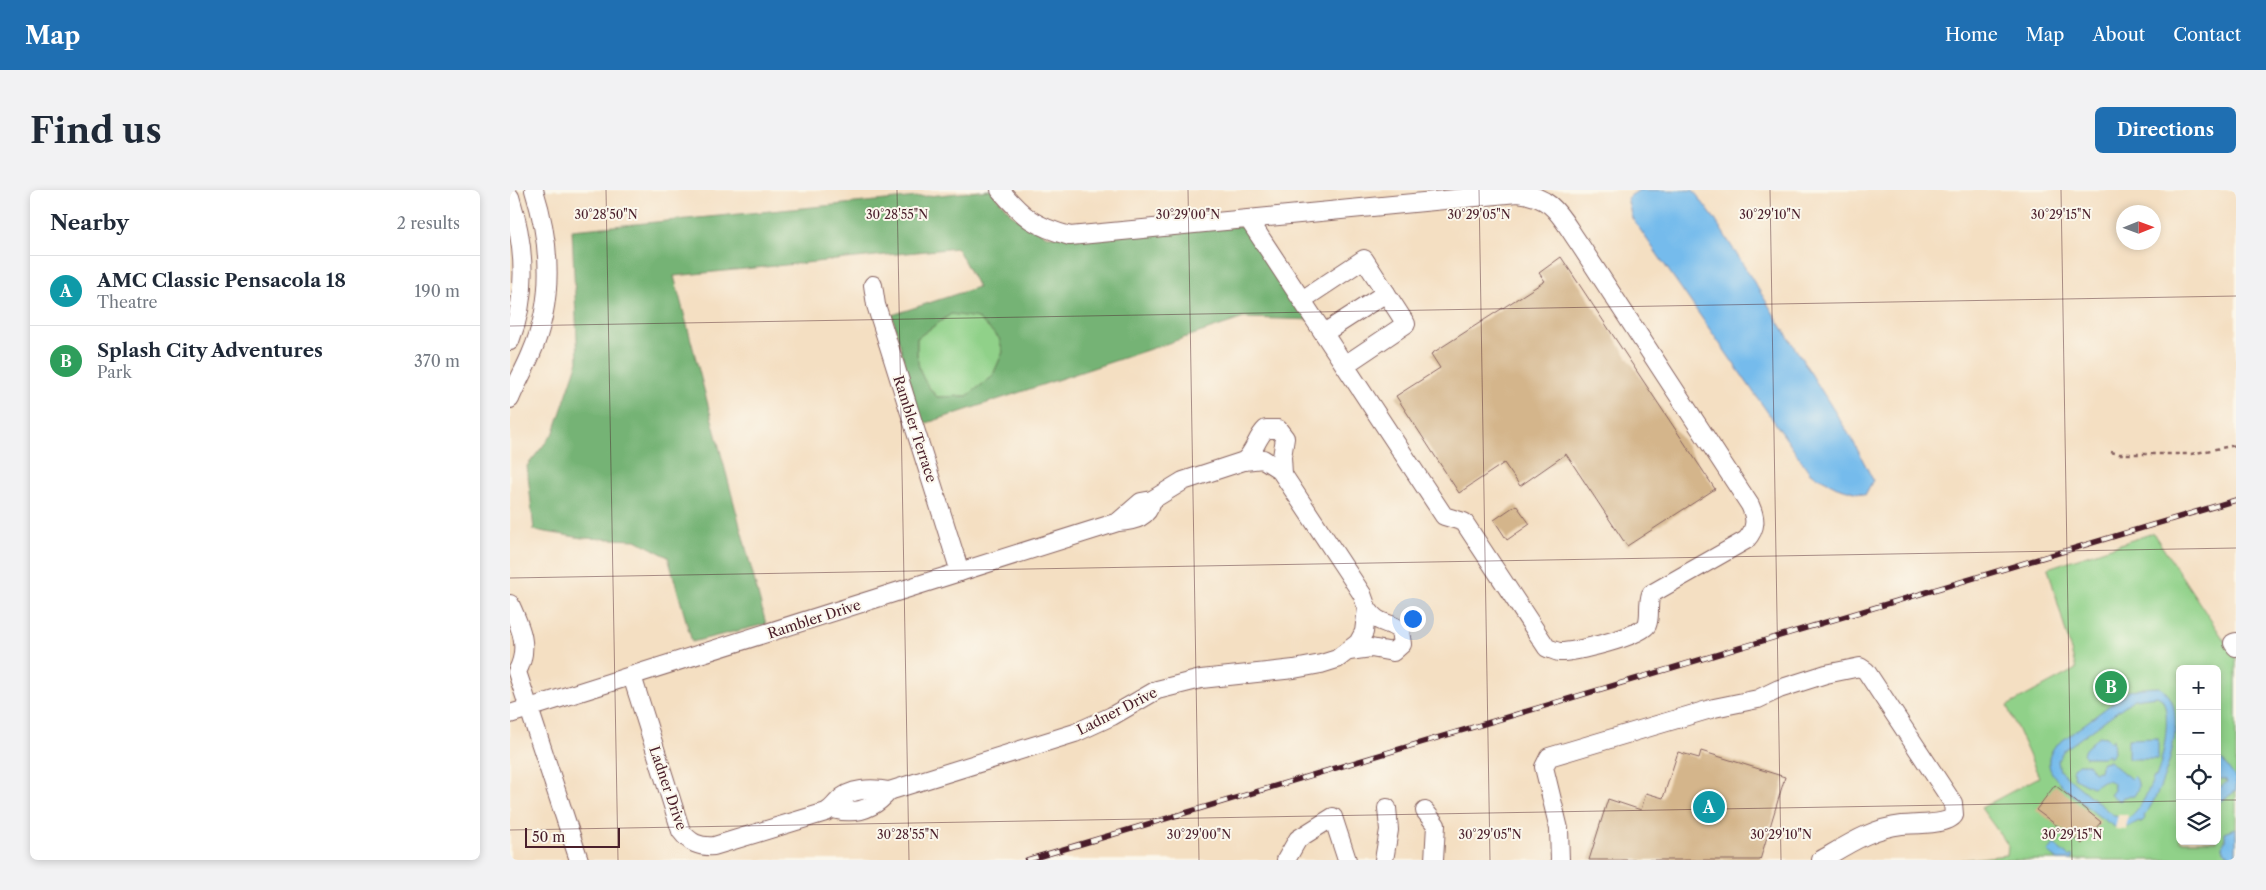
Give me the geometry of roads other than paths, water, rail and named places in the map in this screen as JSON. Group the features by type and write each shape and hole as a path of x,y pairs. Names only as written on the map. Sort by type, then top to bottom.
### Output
{"street":[{"path":"510,399 532,354 540,329 548,282 545,230 534,190"},
{"path":"1000,190 1017,210 1032,223 1070,236 1249,220 1350,208 1517,194 1542,198 1551,205 1645,343 1750,504 1755,519 1754,526 1746,540 1651,594 1647,604 1646,626 1641,632 1592,646 1559,652 1547,648 1464,522 1444,516 1249,220"},
{"path":"510,196 519,227 524,261 521,305 510,341"},
{"path":"1302,300 1364,259 1406,324 1345,365"},
{"name":"Rambler Terrace","path":"873,285 878,314 960,572"},
{"path":"1324,334 1386,293"},
{"path":"1244,461 1255,449 1261,433 1266,429 1278,429 1285,438 1282,457 1283,474"},
{"name":"Rambler Drive","path":"510,714 1118,522 1140,502 1152,500 1183,481 1244,461 1263,459 1277,466 1283,474"},
{"name":"Ladner Drive","path":"632,676 681,831 688,839 705,846 714,846 832,809 845,796 863,790 876,788 889,791 1075,733 1112,716 1158,690 1202,679 1321,664 1350,651 1371,648 1393,652 1402,644 1400,632 1396,627 1374,618 1367,608 1358,586 1283,474"},
{"path":"510,604 525,644 522,662 513,670 528,707 579,860"},
{"path":"1350,651 1364,632 1367,608"},
{"path":"1560,860 1559,829 1544,767 1549,757 1721,706 1758,699 1779,688 1826,674 1860,667 1866,671 1953,802 1954,815 1946,821 1873,831 1821,860"},
{"path":"1384,860 1390,830 1387,808"},
{"path":"1425,811 1436,825 1434,860"},
{"path":"1286,860 1298,839 1333,817 1347,860"}],"water":[{"path":"1639,190 1693,190 1714,218 1853,441 1873,480 1865,495 1837,487 1810,473 1632,218 1627,198"},
{"path":"2159,687 2169,697 2175,712 2172,750 2167,770 2152,805 2144,816 2145,818 2141,823 2139,821 2128,827 2115,827 2089,809 2060,783 2050,769 2050,754 2055,746 2129,691 2140,688","holes":["2157,696 2162,699 2165,706 2166,726 2164,749 2156,777 2154,777 2141,804 2129,818 2114,816 2060,771 2058,761 2063,751 2134,699"]},
{"path":"2099,736 2106,737 2111,742 2113,739 2114,753 2109,758 2108,755 2103,757 2086,757 2083,754 2085,749"},
{"path":"2158,738 2158,759 2128,759 2128,739"},
{"path":"2221,758 2236,779 2236,791 2221,801 2221,786 2227,782 2225,779 2221,779"},
{"path":"2109,761 2131,779 2134,776 2136,778 2138,786 2134,796 2123,797 2120,801 2110,795 2114,790 2113,783 2110,781 2104,780 2092,787 2074,778 2073,769 2078,764 2088,764 2094,772 2100,771 2102,762"},
{"path":"2236,828 2236,860 2225,852 2222,846 2225,841 2225,832"},
{"path":"2054,844 2069,857 2071,855 2074,857 2072,860 2058,860 2048,852"}],"railway":[{"path":"1027,860 2236,500"}],"place":[{"name":"Splash City Adventures","path":"2111,687"},
{"name":"AMC Classic Pensacola 18","path":"1709,807"}]}
